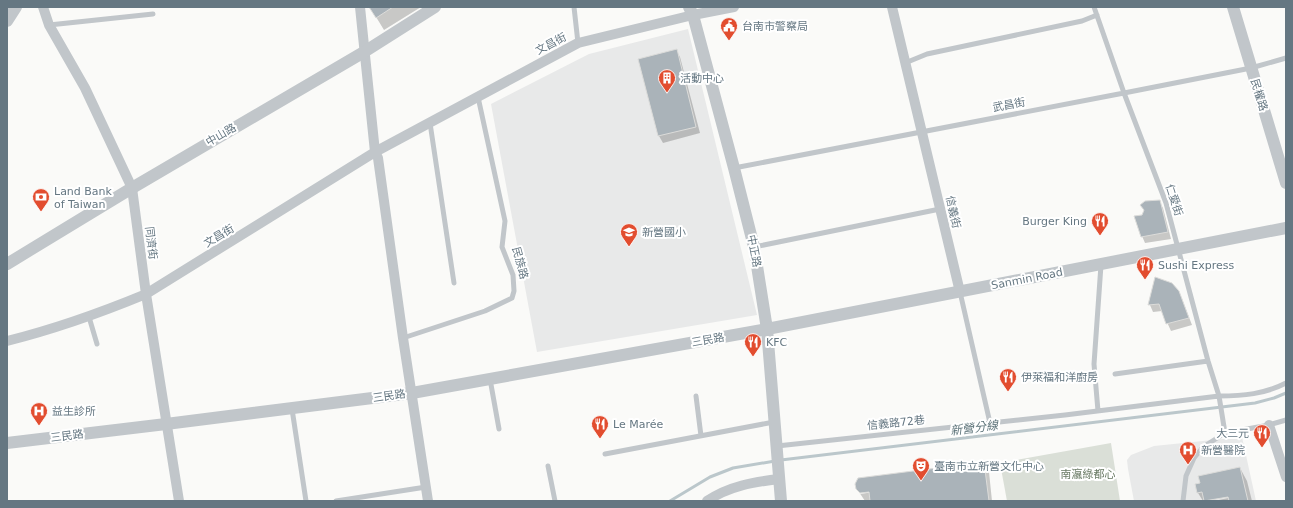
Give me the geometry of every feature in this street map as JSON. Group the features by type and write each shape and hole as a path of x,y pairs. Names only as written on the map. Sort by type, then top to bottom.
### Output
{"street":[{"path":"7,21 16,7"},
{"name":"同濟街","path":"43,7 49,25 85,88 132,188 146,294 179,501"},
{"path":"360,7 375,152 378,158 403,338 428,501"},
{"name":"中山路","path":"7,264 132,188 364,52 435,7"},
{"name":"文昌街","path":"7,341 48,331 89,317 146,294 375,152 578,43 691,11 734,7"},
{"name":"信義街","path":"892,7 960,292"},
{"name":"民權路","path":"1233,7 1286,183"},
{"name":"中正路","path":"691,11 754,247 767,329 781,501"},
{"name":"Sanmin Road","path":"767,329 1286,228"},
{"name":"三民路","path":"7,442 292,409 412,393 767,329"},
{"path":"1269,425 1286,477"},
{"path":"707,501 727,490 779,476"}],"lane":[{"path":"574,7 578,43"},
{"name":"仁愛街","path":"1094,7 1124,93 1166,203 1208,361 1219,396 1225,433"},
{"path":"49,25 153,14"},
{"path":"905,63 927,54 1082,21 1097,15"},
{"name":"武昌街","path":"734,168 1251,68 1286,58"},
{"name":"民族路","path":"403,338 485,311 512,298 514,291 513,275 502,247 505,221 478,97"},
{"path":"430,123 454,283"},
{"path":"754,247 940,209"},
{"path":"1098,411 1094,364 1101,265"},
{"name":"信義街","path":"960,292 990,423"},
{"path":"89,317 97,344"},
{"path":"1115,374 1208,361"},
{"path":"490,379 498,429"},
{"name":"信義路72巷","path":"777,449 1219,396 1244,396 1273,390 1286,383"},
{"path":"696,396 701,436"},
{"path":"292,409 306,501"},
{"path":"1183,501 1186,476 1194,458 1203,447 1225,433 1269,425 1286,420"},
{"path":"605,454 775,422"},
{"path":"548,466 554,501"},
{"path":"336,501 426,487"}],"shaded area":[{"name":"新營國小","path":"688,29 757,315 537,352 491,104 589,54"},
{"name":"新營醫院","path":"1242,437 1256,501 1134,501 1127,460 1131,455 1154,446"}],"green space":[{"name":"南瀛綠都心","path":"1111,443 1120,501 1007,501 1000,463"}],"building":[{"path":"369,7 393,7 376,18"},
{"name":"活動中心","path":"677,49 696,127 658,136 638,59"},
{"path":"1160,200 1168,232 1141,237 1134,216 1142,215 1144,210 1140,205 1145,201"},
{"path":"1155,277 1172,283 1179,291 1189,318 1166,324 1159,304 1148,305"},
{"name":"臺南市立新營文化中心","path":"984,462 989,501 870,501 869,492 860,493 856,489 855,484 858,478"},
{"path":"1240,467 1248,501 1229,501 1228,497 1204,501 1202,492 1197,493 1195,484 1200,483 1198,476"}],"waterway":[{"name":"新營分線","path":"781,460 1255,403 1286,393"},
{"name":"新營分線","path":"670,501 710,477 733,468 775,461"}],"place":[{"name":"台南市警察局","path":"729,41"},
{"name":"活動中心","path":"667,93"},
{"name":"Land Bank of Taiwan","path":"41,212"},
{"name":"Burger King","path":"1100,236"},
{"name":"新營國小","path":"629,247"},
{"name":"Sushi Express","path":"1145,280"},
{"name":"KFC","path":"753,357"},
{"name":"伊萊福和洋廚房","path":"1008,392"},
{"name":"益生診所","path":"39,426"},
{"name":"Le Marée","path":"600,439"},
{"name":"大三元","path":"1262,448"},
{"name":"新營醫院","path":"1188,465"},
{"name":"臺南市立新營文化中心","path":"921,481"}]}
